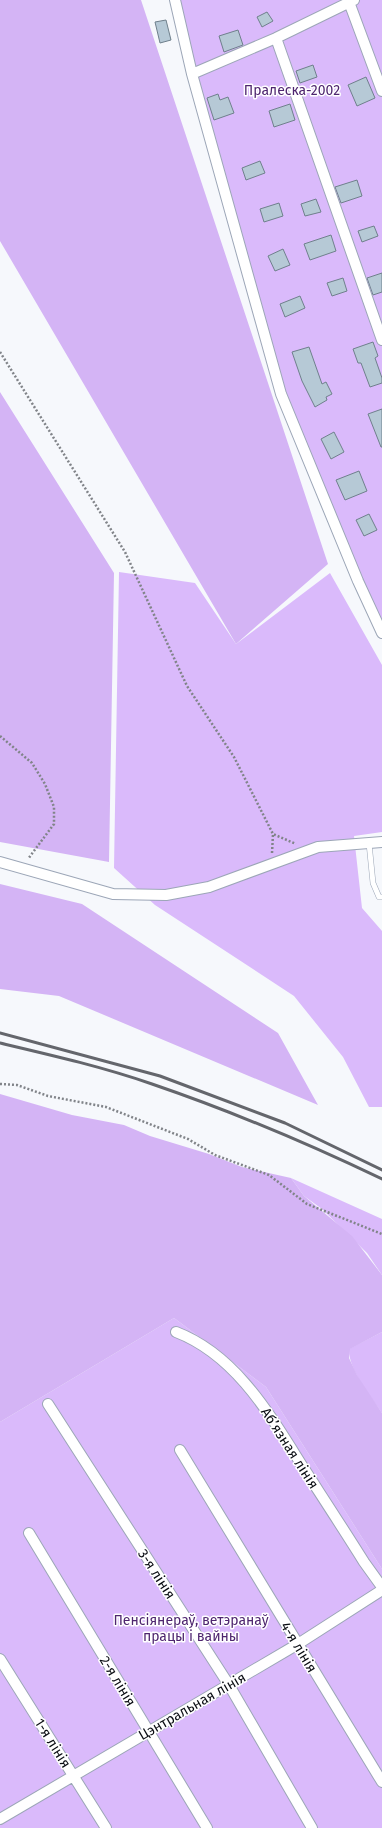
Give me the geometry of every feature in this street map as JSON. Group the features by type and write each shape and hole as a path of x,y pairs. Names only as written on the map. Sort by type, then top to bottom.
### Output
{"street":[{"path":"175,0 192,74 281,394 358,581 382,633"},
{"path":"192,74 276,38 352,1 382,91"},
{"path":"276,38 382,340"},
{"path":"0,862 113,894 136,896 166,895 208,887 318,847 382,842"},
{"name":"Абʼязная лінія","path":"176,1332 189,1337 228,1364 264,1406 364,1562 382,1587"},
{"name":"3-я лінія","path":"48,1404 229,1685 312,1828"},
{"name":"4-я лінія","path":"180,1450 382,1782"},
{"name":"2-я лінія","path":"29,1533 207,1828"},
{"name":"Цэнтральная лінія","path":"0,1819 298,1644 382,1590"},
{"name":"1-я лінія","path":"0,1659 106,1828"}],"lane":[{"path":"369,843 373,883 380,897 382,897"}],"path":[{"path":"0,352 125,552 187,686 234,757 274,834 272,865"},
{"path":"0,736 32,763 45,784 54,807 54,824 28,859 24,869"},
{"path":"274,834 295,844 318,847"},
{"path":"0,1084 16,1086 48,1096 106,1106 188,1139 216,1155 268,1175 307,1204 382,1234"}],"green space":[{"name":"Пралеска-2002","path":"175,0 382,0 382,629 281,394"},
{"path":"119,572 195,583 236,644 330,573 382,665 382,832 354,836 362,908 382,931 382,1107 369,1107 343,1057 294,996 155,905 114,868"},
{"path":"291,1178 382,1219 382,1275 367,1253 322,1209 304,1196"},
{"name":"Пенсіянераў, ветэранаў працы і вайны","path":"174,1318 266,1387 382,1569 382,1828 0,1828 0,1422"},
{"path":"382,1332 382,1413 356,1374 352,1365 349,1349"}],"shaded area":[{"path":"0,0 141,0 328,564 236,644 0,241"},
{"path":"0,392 114,573 109,862 0,842"},
{"path":"0,884 82,904 278,1033 318,1105 59,996 0,989"},
{"path":"0,1094 72,1115 124,1125 150,1136 209,1154 242,1167 291,1178 304,1196 352,1236 382,1275 382,1332 350,1349 349,1358 357,1375 382,1413 382,1569 266,1387 174,1318 0,1422"}],"building":[{"path":"267,12 273,21 262,27 257,17"},
{"path":"166,20 171,40 160,43 155,22"},
{"path":"238,30 243,45 224,52 219,36"},
{"path":"313,65 317,77 300,83 296,71"},
{"path":"366,77 375,98 357,106 348,85"},
{"path":"218,94 220,100 228,97 234,113 214,120 207,98"},
{"path":"290,104 295,120 274,127 269,111"},
{"path":"260,161 265,173 246,180 242,168"},
{"path":"357,180 362,196 341,203 335,187"},
{"path":"316,199 321,212 305,216 301,204"},
{"path":"279,203 283,216 264,222 260,209"},
{"path":"374,226 378,236 362,242 358,231"},
{"path":"331,235 336,251 310,260 304,244"},
{"path":"283,249 290,265 275,271 268,256"},
{"path":"382,273 382,292 373,295 367,278"},
{"path":"343,278 347,291 332,296 327,283"},
{"path":"300,296 305,308 285,317 280,304"},
{"path":"373,342 378,356 375,358 382,378 382,383 370,387 361,363 358,363 353,349"},
{"path":"309,347 322,384 326,382 332,394 326,397 327,400 315,407 302,381 292,352"},
{"path":"382,409 382,447 381,447 368,414"},
{"path":"334,432 344,452 331,459 321,439"},
{"path":"359,471 367,491 345,500 336,480"},
{"path":"369,514 377,530 364,536 356,520"}],"railway":[{"path":"0,1033 160,1076 285,1123 382,1170"},
{"path":"0,1043 96,1067 181,1094 268,1128 382,1179"}]}
